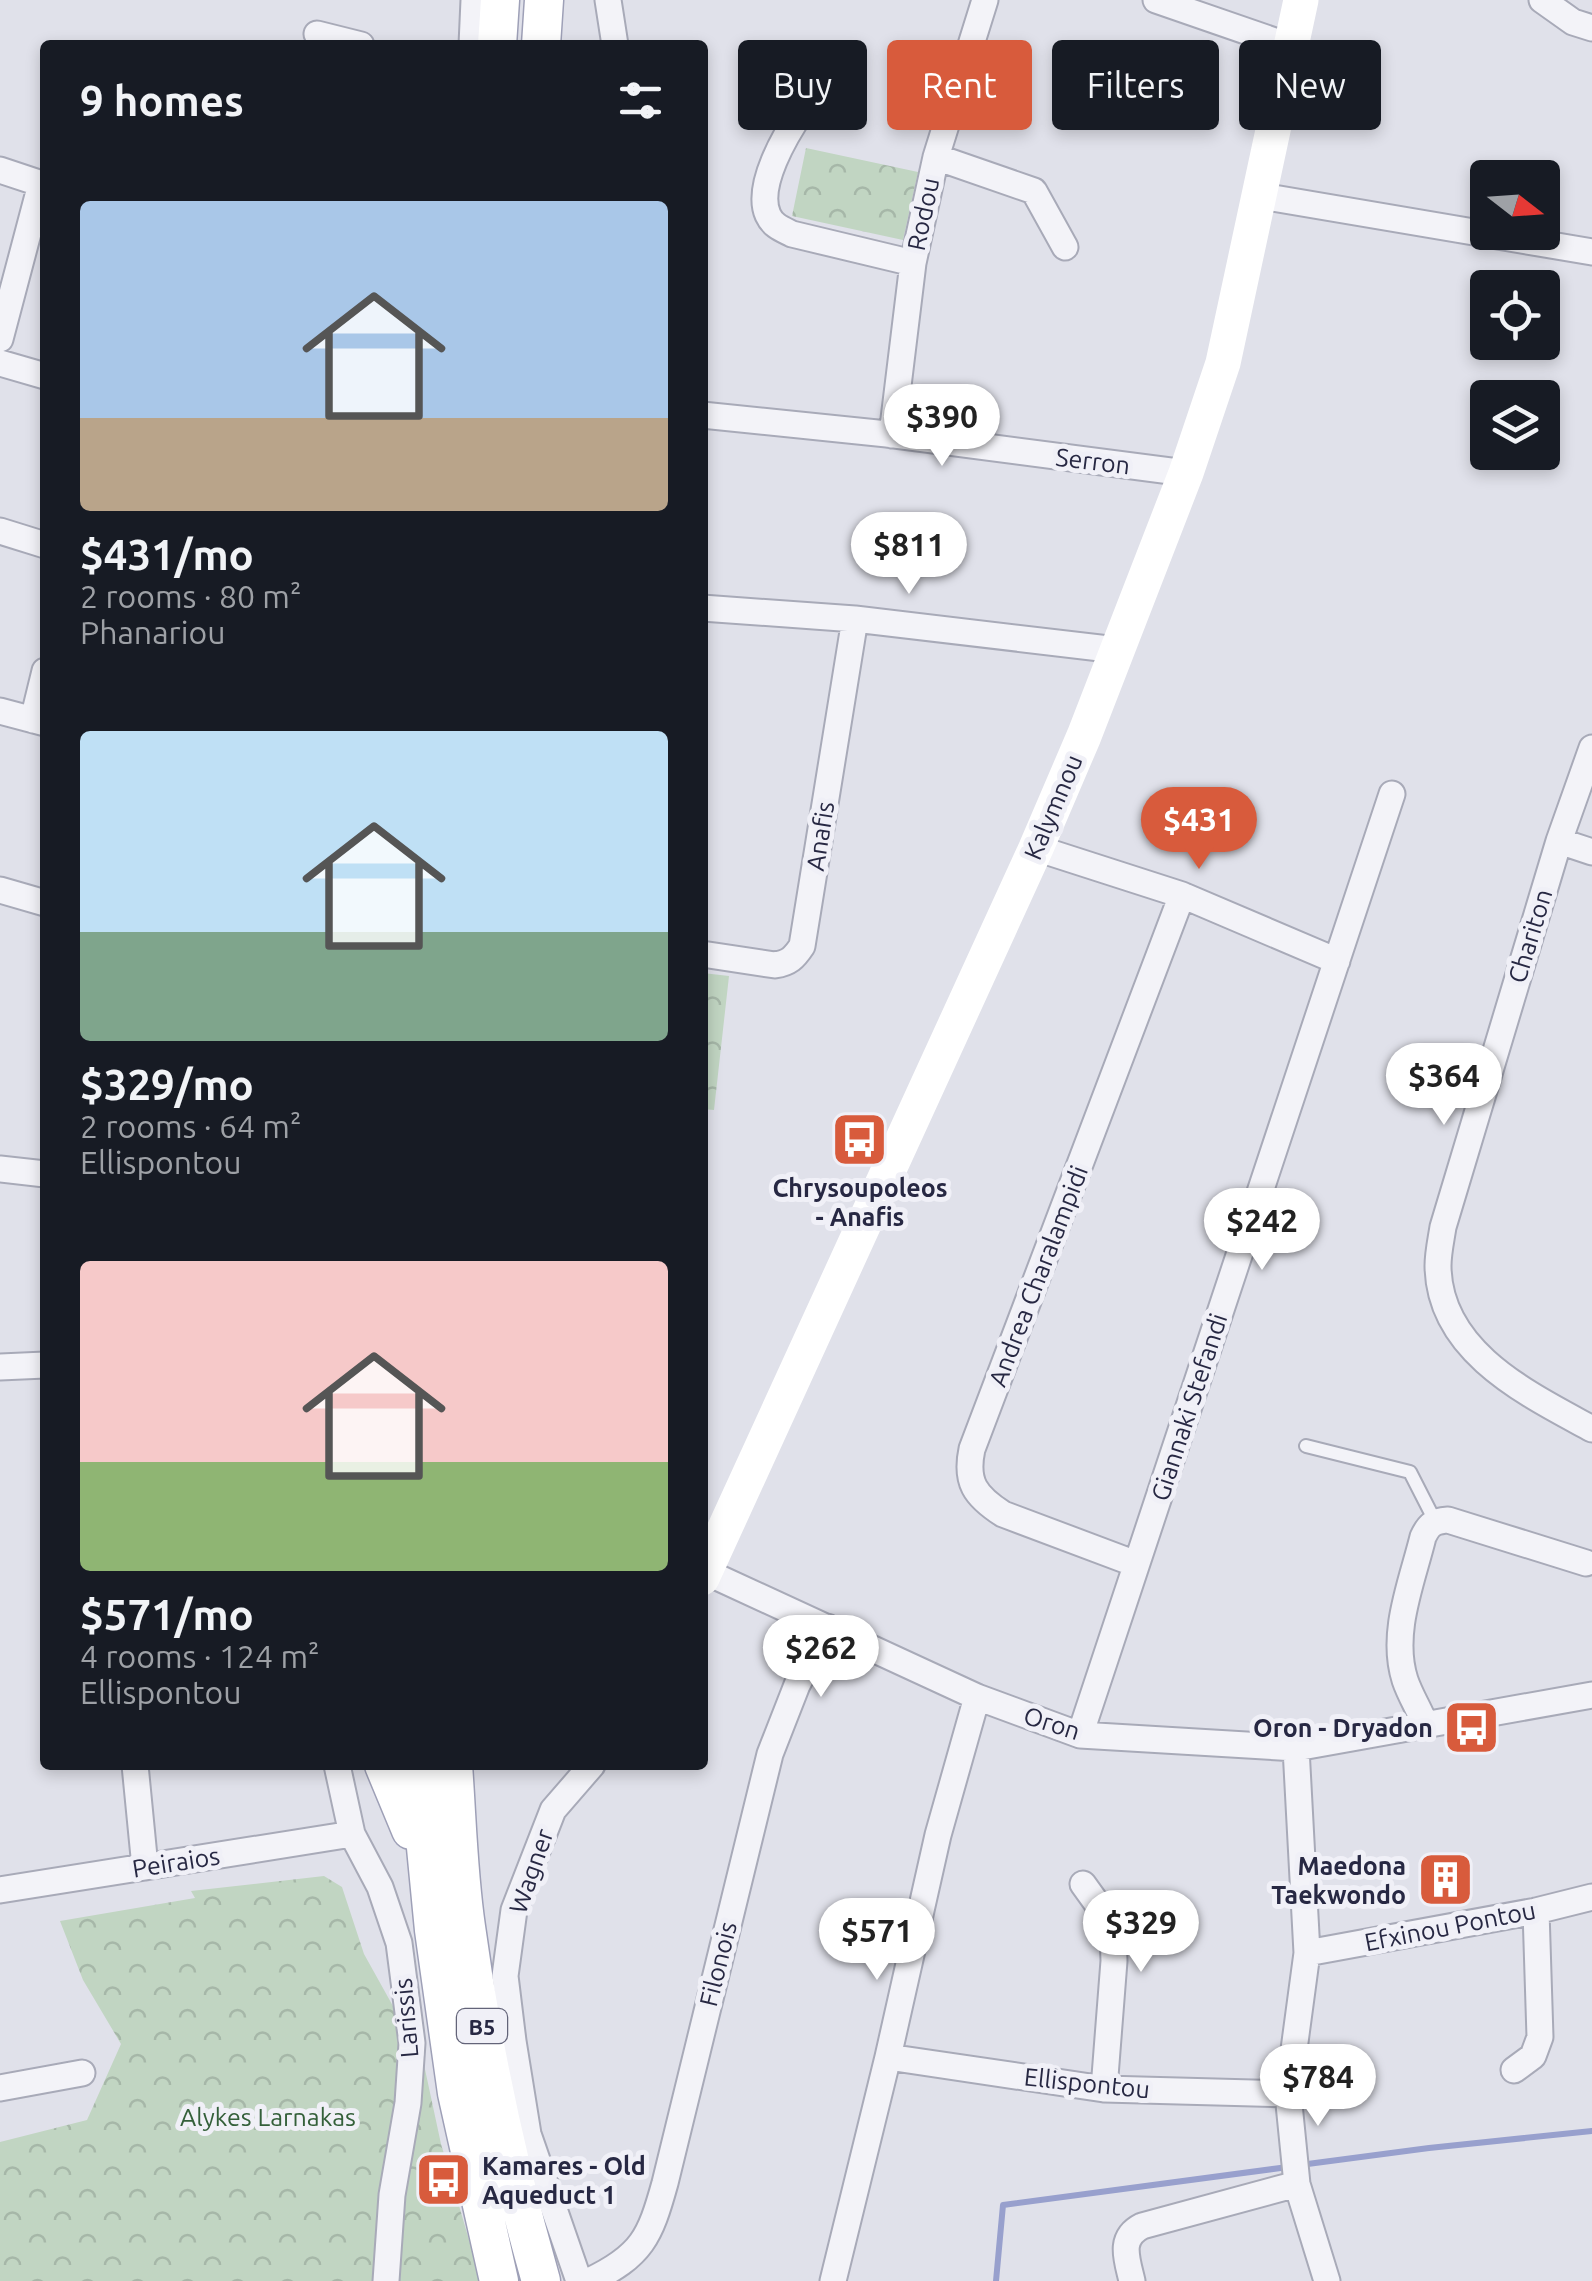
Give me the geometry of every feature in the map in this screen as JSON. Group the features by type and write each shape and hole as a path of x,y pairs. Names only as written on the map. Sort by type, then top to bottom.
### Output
{"main road":[{"path":"497,40 500,0"},
{"path":"541,40 544,0"},
{"path":"386,1770 428,1874"},
{"name":"B5","path":"418,1770 434,1930 457,2093 500,2281"},
{"name":"B5","path":"453,1770 465,1923 490,2072 541,2281"}],"street":[{"path":"472,40 474,0"},
{"path":"608,0 615,40"},
{"name":"Rodou","path":"892,435 913,263 936,157 984,0"},
{"path":"1156,0 1272,40"},
{"name":"Kalymnou","path":"1293,40 1301,0"},
{"path":"1542,0 1573,22 1592,28"},
{"path":"317,34 341,40"},
{"path":"790,130 765,195 766,212 775,226 792,234 913,263"},
{"name":"Kalymnou","path":"708,1566 1084,736 1186,473 1223,363 1274,130"},
{"path":"936,157 1034,191 1065,247"},
{"path":"0,170 40,184"},
{"path":"0,340 40,196"},
{"path":"1260,196 1592,252"},
{"path":"0,363 40,375"},
{"name":"Serron","path":"708,416 1186,473"},
{"path":"0,531 40,543"},
{"path":"708,608 855,619 1117,650"},
{"name":"Anafis","path":"708,955 785,963 802,946 855,619"},
{"path":"0,711 39,722"},
{"name":"Chariton","path":"1592,748 1559,841 1443,1227 1438,1266 1451,1317 1473,1350 1506,1380 1592,1429"},
{"name":"Giannaki Stefandi","path":"1080,1735 1392,794"},
{"path":"1559,841 1592,852"},
{"path":"1036,848 1182,895 1337,960"},
{"path":"0,890 40,902"},
{"name":"Andrea Charalampidi","path":"1136,1564 1003,1514 978,1494 968,1466 1182,895"},
{"path":"0,1169 40,1173"},
{"path":"0,1368 40,1364"},
{"path":"1425,1724 1405,1680 1400,1636 1428,1527 1436,1521 1448,1520 1586,1562"},
{"name":"Oron","path":"708,1577 978,1697 1080,1735 1296,1748 1592,1696"},
{"name":"Filonois","path":"589,2281 610,2271 638,2249 653,2222 770,1754 797,1686 827,1627"},
{"path":"834,2281 938,1835 978,1697"},
{"path":"1296,1748 1307,1953 1288,2094 1295,2176 1327,2281"},
{"path":"135,1770 144,1867"},
{"name":"Larissis","path":"338,1770 352,1834 380,1888 399,1942 412,2042 408,2103 392,2195 386,2281"},
{"name":"Wagner","path":"579,2281 528,2134 505,1976 514,1910 552,1810 588,1770"},
{"name":"Peiraios","path":"0,1890 352,1834"},
{"path":"1083,1884 1113,1933 1104,2089"},
{"name":"Efxinou Pontou","path":"1307,1953 1592,1897"},
{"path":"1514,2070 1534,2056 1540,2037 1536,1910"},
{"name":"Ellispontou","path":"888,2057 1104,2089 1288,2094"},
{"path":"0,2088 82,2074"},
{"path":"1132,2281 1124,2247 1132,2231 1295,2176"}],"lane":[{"path":"1306,1446 1410,1472 1436,1521"}],"green space":[{"path":"806,148 918,172 903,240 792,216"},
{"path":"708,974 729,976 714,1110 708,1109"},
{"name":"Alykes Larnakas","path":"324,1876 342,1887 364,1954 423,2060 441,2144 481,2281 0,2281 0,2142 87,2120 121,2044 83,1980 60,1921 195,1898 191,1891"}],"waterway":[{"path":"1300,2165 1592,2131"},
{"path":"996,2281 1003,2205 1288,2167"}],"place":[{"name":"Chrysoupoleos - Anafis","path":"860,1139"},
{"name":"Oron - Dryadon","path":"1472,1728"},
{"name":"Maedona Taekwondo","path":"1445,1880"},
{"name":"Kamares - Old Aqueduct 1","path":"443,2180"}]}
